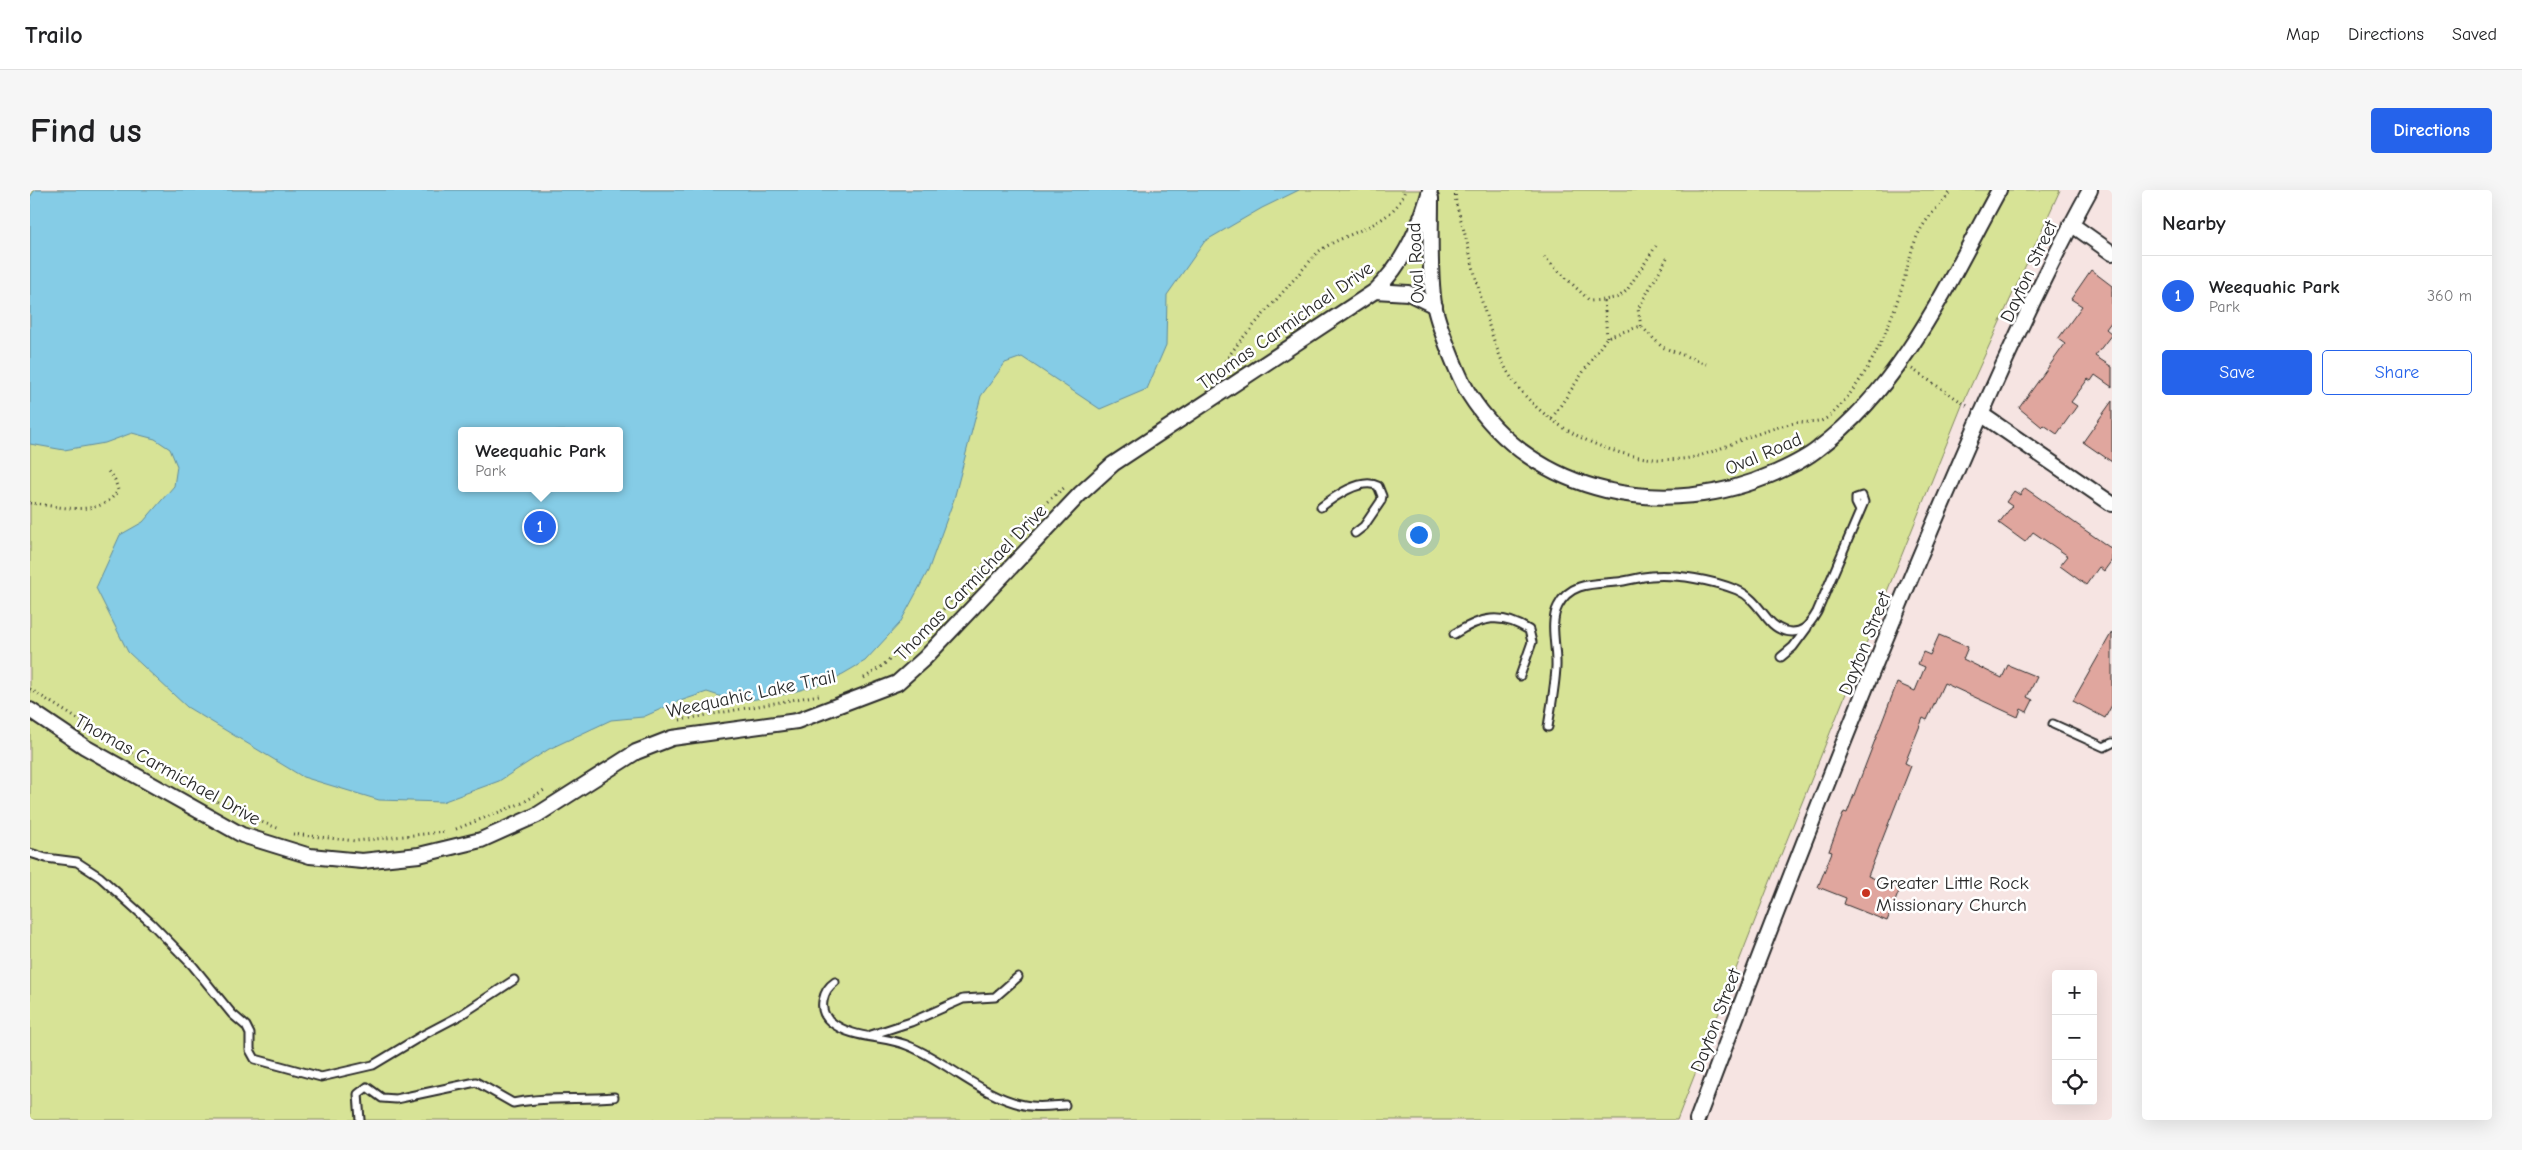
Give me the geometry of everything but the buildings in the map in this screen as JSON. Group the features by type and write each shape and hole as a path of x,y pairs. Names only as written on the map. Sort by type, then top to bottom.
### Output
{"street":[{"name":"Thomas Carmichael Drive","path":"30,710 85,747 242,835 310,856 362,860 419,854 480,840 537,815 636,752 672,738 797,721 897,684 925,658 1080,494 1113,464 1375,291 1388,278 1402,258 1431,190"},
{"name":"Oval Road","path":"1431,190 1431,250 1435,306 1455,366 1468,393 1505,439 1527,456 1581,482 1629,495 1657,498 1719,492 1753,482 1791,465 1817,450 1841,431 1902,362 1999,190"},
{"name":"Dayton Street","path":"1697,1120 1775,914 1846,735 1981,414 2071,224 2090,190"},
{"path":"2071,224 2112,253"},
{"path":"1375,291 1408,293 1435,306"},
{"path":"1981,414 2112,504"}],"lane":[{"path":"1321,507 1336,496 1367,483 1378,486 1382,496 1381,501 1364,526 1356,534"},
{"path":"1781,657 1793,647 1817,612 1860,510"},
{"path":"1548,727 1556,667 1554,617 1563,597 1578,587 1652,576 1698,580 1737,590 1749,597 1775,627 1785,631 1799,632 1809,626"},
{"path":"1454,634 1479,620 1492,618 1518,623 1529,630 1532,642 1520,676"},
{"path":"2053,724 2104,746 2112,744"},
{"path":"30,853 46,858 77,862 100,877 151,923 193,966 232,1014 246,1026 250,1034 250,1050 255,1059 318,1077 373,1065 428,1032 460,1016 514,980"},
{"path":"866,1035 891,1030 963,1000 995,996 1018,978"},
{"path":"835,982 825,991 823,998 824,1013 829,1020 844,1030 910,1046 993,1094 1015,1102 1043,1107 1065,1105"},
{"path":"360,1120 358,1094 367,1087 382,1098 396,1099 476,1082 514,1103 536,1098 565,1100 614,1097"}],"path":[{"path":"1204,385 1212,379 1240,341 1318,252 1331,242 1361,230 1396,209 1405,190"},
{"path":"1455,190 1456,204 1480,297 1500,354 1515,380 1533,403 1592,444 1624,454 1653,460 1683,459 1710,453 1786,425 1824,420 1848,396 1865,373 1883,339 1921,228 1952,190"},
{"path":"1544,257 1590,301 1604,300 1619,297 1628,290 1656,246"},
{"path":"1668,256 1638,309 1641,326 1662,347 1706,364"},
{"path":"1604,300 1607,337"},
{"path":"1552,418 1607,337 1641,326"},
{"path":"1907,366 1966,404"},
{"path":"30,503 76,507 104,506 114,498 118,490 115,480 107,470"},
{"name":"Weequahic Lake Trail","path":"859,681 873,673 926,627 998,551 1068,484"},
{"path":"30,689 156,768"},
{"name":"Weequahic Lake Trail","path":"676,722 826,694"},
{"path":"290,833 356,841 449,832 522,803 554,785"},
{"path":"196,790 235,812 281,830"}],"green space":[{"path":"30,190 2060,190 1963,403 1770,882 1677,1120 30,1120"}],"water":[{"path":"35,190 1299,190 1262,208 1205,241 1167,295 1166,345 1147,389 1100,409 1022,357 1005,363 981,396 954,499 928,571 900,623 865,661 829,682 786,694 738,702 707,692 677,702 643,717 611,720 549,749 499,781 442,802 379,800 303,777 187,707 128,652 96,588 120,535 143,522 174,486 177,466 170,449 155,439 132,433 105,443 64,450 30,444 30,197"}],"place":[{"name":"Weequahic Park","path":"540,527"},
{"name":"Greater Little Rock Missionary Church","path":"1866,893"}]}
